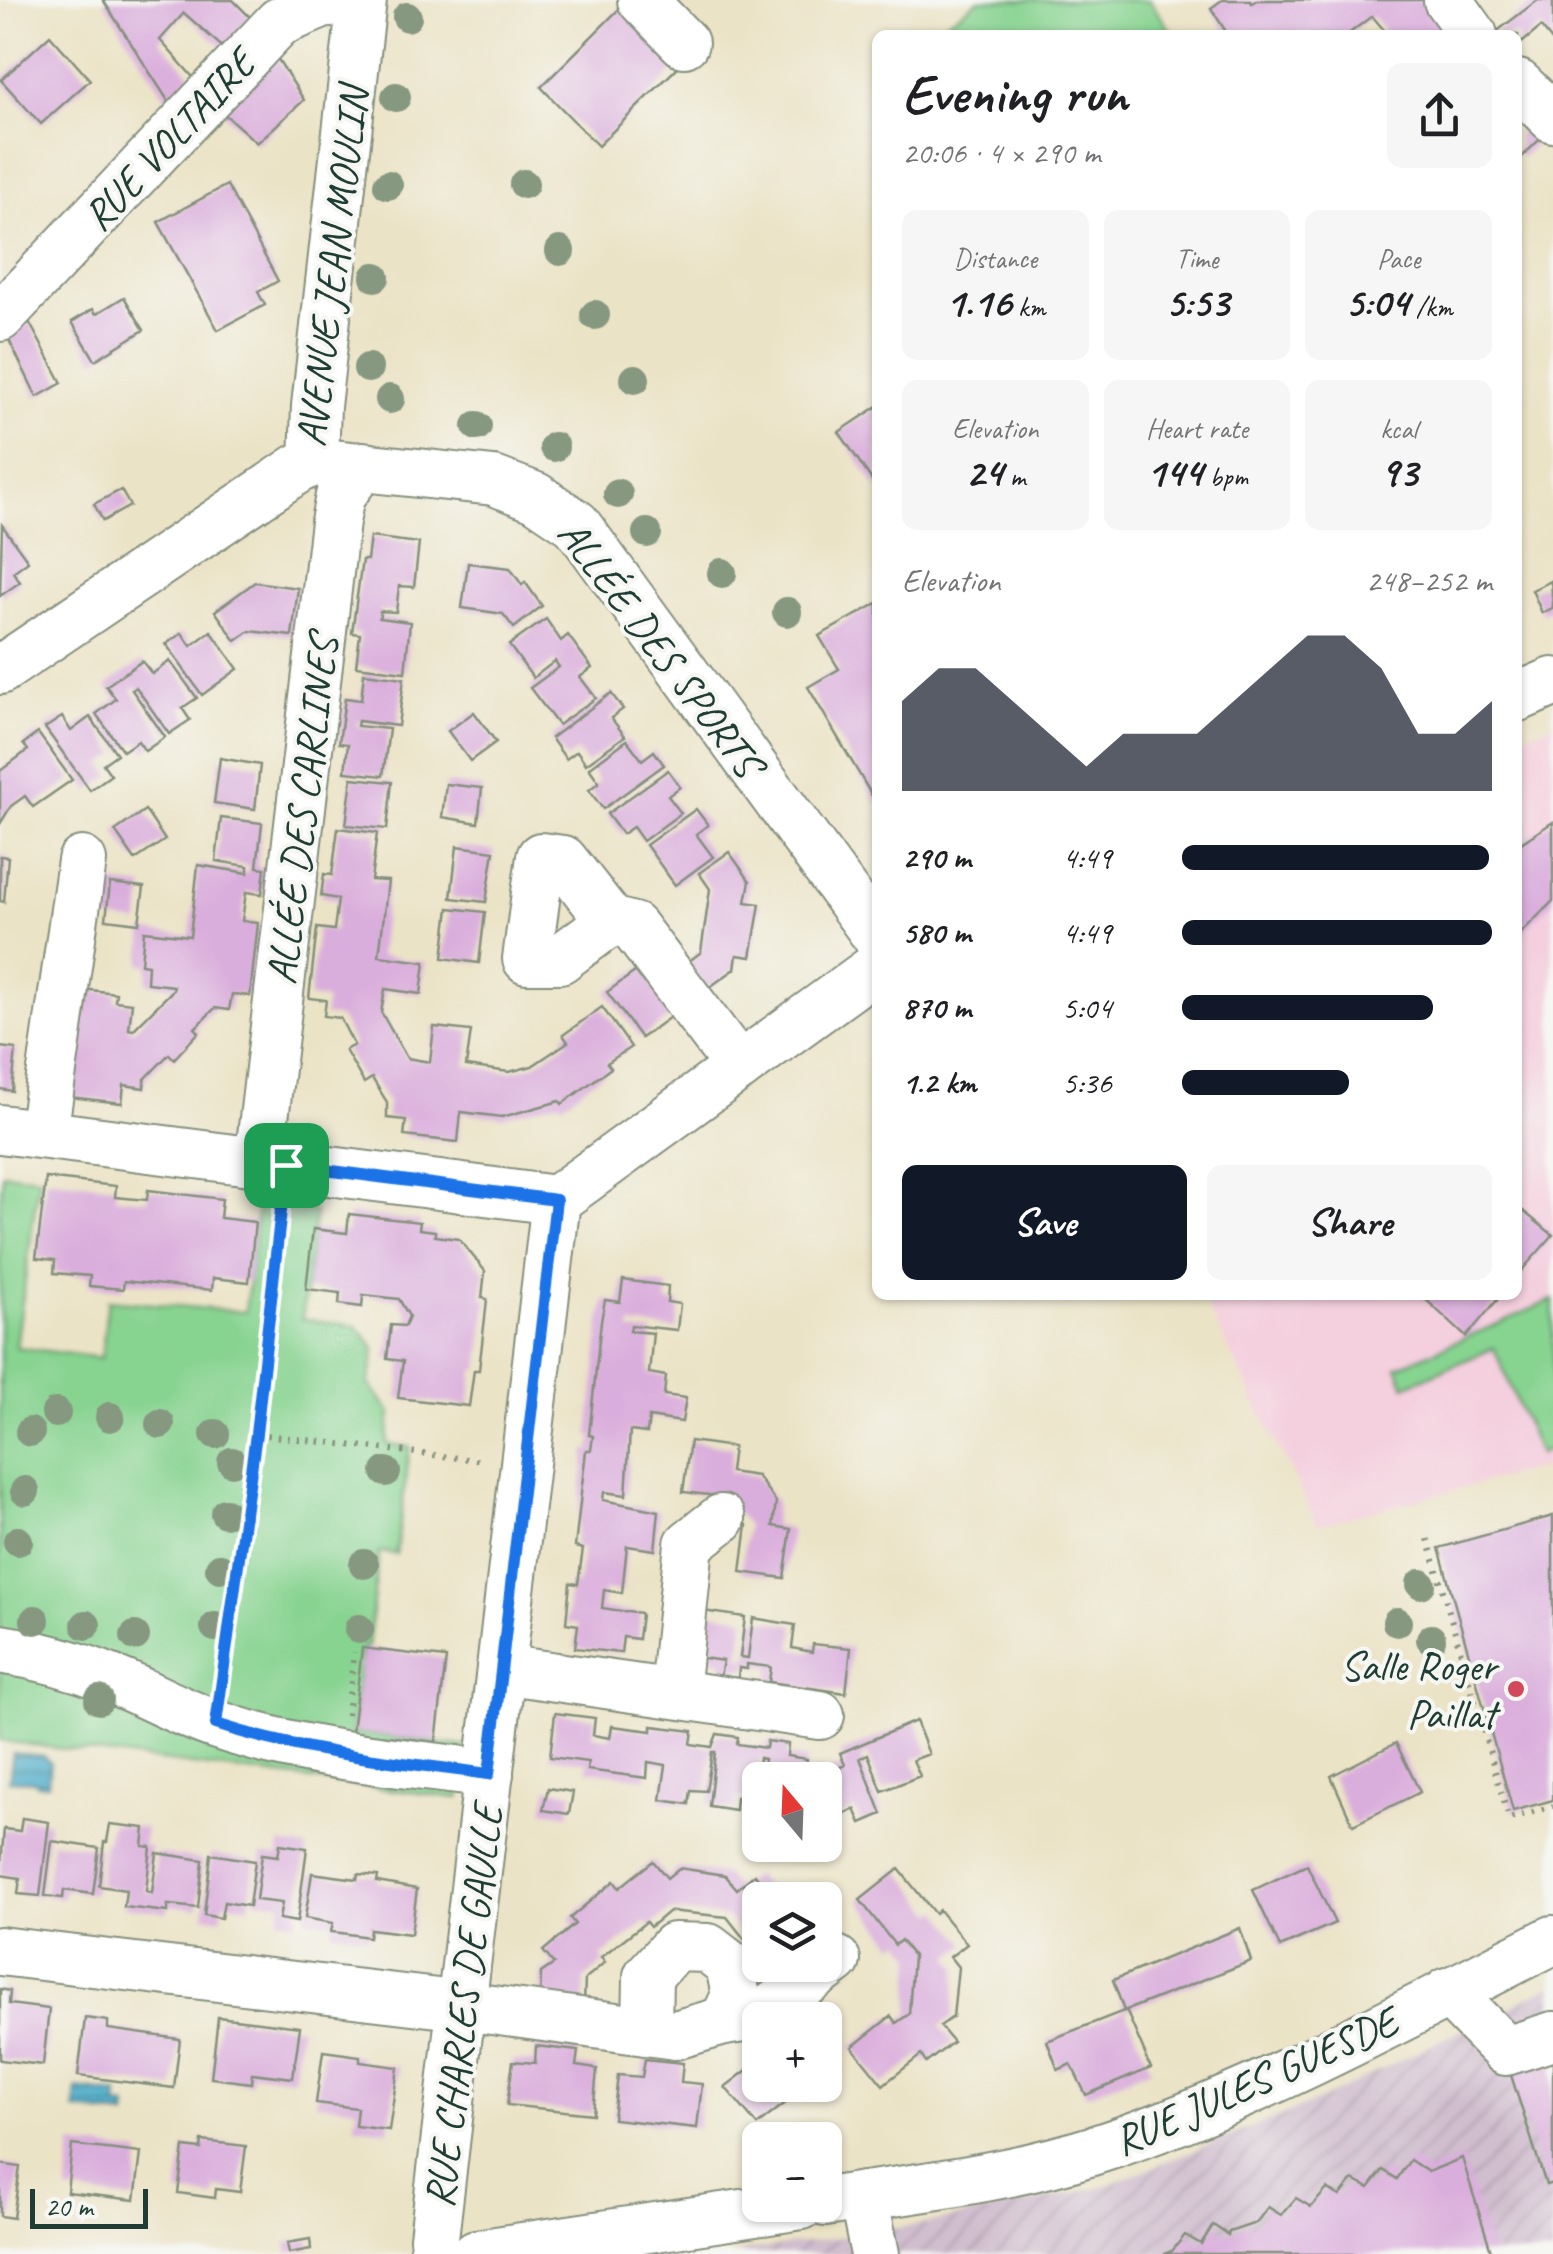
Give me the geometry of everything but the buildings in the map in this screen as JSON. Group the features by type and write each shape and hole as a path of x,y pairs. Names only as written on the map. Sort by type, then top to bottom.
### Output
{"street":[{"name":"RUE VOLTAIRE","path":"0,317 280,22 322,4 360,0"},
{"name":"AVENUE JEAN MOULIN","path":"0,670 299,468 314,462 318,386 360,0"},
{"path":"642,0 684,44"},
{"path":"1448,0 1469,30"},
{"path":"1522,88 1553,118"},
{"name":"ALLÉE DES SPORTS","path":"314,462 494,480 536,497 576,524 872,930"},
{"name":"ALLÉE DES CARLINES","path":"273,1163 335,522 340,496 363,466"},
{"path":"1522,695 1553,682"},
{"path":"82,861 22,1131 556,1200 872,970"},
{"path":"611,920 633,927 740,1067"},
{"name":"RUE CHARLES DE GAULLE","path":"436,2254 434,2238 556,1200"},
{"path":"674,1693 689,1544 721,1519"},
{"path":"0,1650 63,1662 216,1724 287,1745 342,1756 489,1774"},
{"path":"502,1670 820,1715"},
{"name":"RUE JULES GUESDE","path":"844,2199 986,2177 1091,2151 1154,2129 1290,2073 1553,1940"},
{"path":"646,2032 648,1976 674,1947 708,1948 730,1964 736,1996 724,2022"},
{"path":"0,1951 462,2006 675,2036 762,2015 806,1982"},
{"path":"1448,1992 1506,2050 1553,2036"},
{"path":"844,2199 875,2254"},
{"path":"476,2254 742,2214"}],"path":[{"path":"216,1724 256,1434 273,1163"},
{"path":"256,1434 525,1466"},
{"path":"1428,1539 1509,1819 1553,1806"},
{"path":"342,1756 354,1652"}],"shaded area":[{"path":"1553,723 1553,1465 1318,1525 1204,1300 1522,1300 1522,736"},
{"path":"1553,1985 1553,2254 728,2254 926,2224 1105,2186 1318,2101"}],"green space":[{"path":"979,0 1149,0 1170,30 935,30"},
{"path":"3,1173 39,1177 16,1347 101,1358 108,1300 245,1312 258,1204 315,1211 302,1319 356,1326 375,1348 369,1384 391,1413 387,1444 410,1447 396,1554 379,1552 368,1646 362,1648 352,1732 467,1747 459,1798 0,1741"},
{"path":"1553,1300 1553,1448 1539,1454 1494,1348 1405,1386 1397,1367"}],"water":[{"path":"13,1753 44,1756 50,1762 48,1784 9,1780"},
{"path":"77,2089 118,2094 117,2106 127,2107 126,2116 75,2110"}],"place":[{"name":"Salle Roger Paillat","path":"1516,1689"}],"route":[{"path":"286,1165 556,1200 489,1774 342,1756 250,1736 216,1724 256,1434 286,1165"}]}
